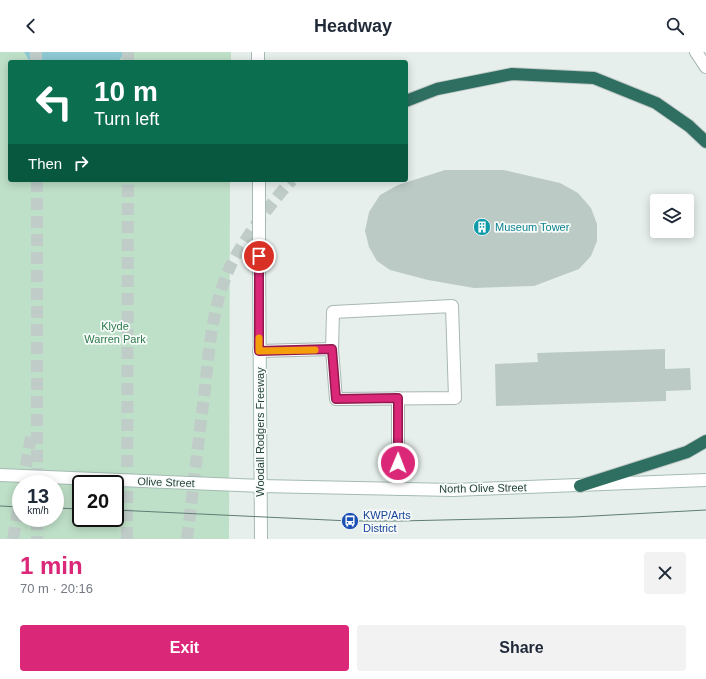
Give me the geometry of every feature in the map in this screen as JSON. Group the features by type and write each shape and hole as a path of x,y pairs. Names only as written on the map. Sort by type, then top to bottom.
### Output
{"highway":[{"path":"408,100 437,89 512,74 594,78 656,103 689,126 706,142"},
{"path":"580,486 687,452 706,440"}],"main road":[{"path":"696,52 706,68"},
{"name":"Woodall Rodgers Freeway","path":"259,182 261,539"},
{"path":"452,306 455,398 336,399 332,349 334,312 452,306"},
{"path":"259,351 332,349"},
{"path":"398,398 398,489"},
{"name":"Olive Street","path":"0,475 260,486"},
{"name":"North Olive Street","path":"260,486 453,490 706,480"}],"green space":[{"name":"Klyde Warren Park","path":"0,52 231,52 231,60 8,60 8,182 230,182 229,539 0,539"}],"water":[{"path":"24,52 125,52 119,60 29,60"}],"building":[{"name":"Museum Tower","path":"445,170 504,170 560,183 578,193 591,208 597,224 597,241 591,256 579,269 534,286 474,288 428,280 390,270 377,261 369,247 365,231 369,212 380,195 398,185"},
{"path":"665,349 665,369 690,368 691,390 666,391 666,401 496,406 495,364 538,362 537,353"}],"tunnel":[{"path":"36,52 36,60"},
{"path":"128,52 128,60"},
{"path":"37,182 37,475"},
{"path":"127,539 128,182"},
{"path":"187,539 209,348 218,300 229,269 241,247 266,211 290,182"},
{"path":"24,475 31,436"},
{"path":"13,539 15,527"},
{"path":"37,527 37,539"}],"tram line":[{"path":"0,506 12,507"},
{"path":"64,508 72,509"},
{"path":"124,510 350,521 399,521 574,517 706,510"}],"slow traffic":[{"path":"259,338 259,351 315,350"}],"place":[{"name":"Museum Tower","path":"482,227"},
{"name":"KWP/Arts District","path":"350,521"}],"route":[{"path":"259,256 259,351 332,349 336,399 398,398 398,463"}]}
